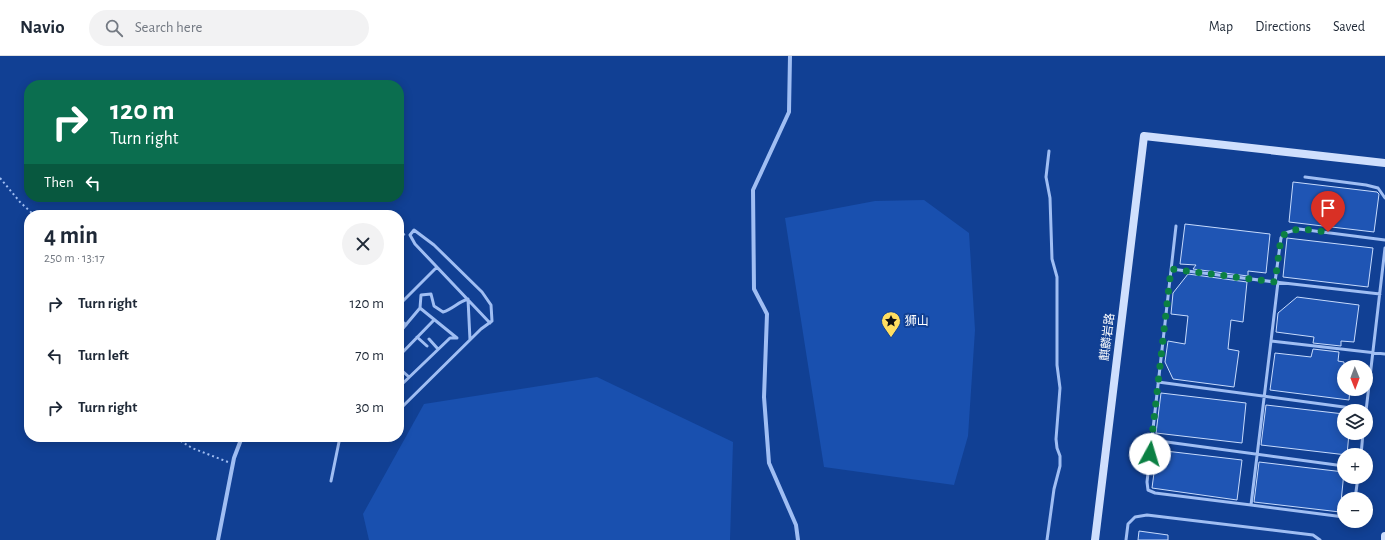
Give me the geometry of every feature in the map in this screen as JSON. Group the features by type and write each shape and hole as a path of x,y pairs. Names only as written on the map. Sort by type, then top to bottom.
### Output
{"main road":[{"name":"麒麟岩路","path":"1095,540 1144,136 1385,163"},
{"path":"1384,540 1385,536"}],"street":[{"path":"790,56 789,112 753,190 754,289 767,314 764,397 769,463 796,525 798,540"},
{"path":"218,540 233,464 240,442"}],"lane":[{"path":"1048,540 1054,490 1060,466 1060,456 1056,439 1060,388 1057,365 1057,277 1052,259 1050,198 1046,177 1049,151"},
{"path":"1305,177 1378,188 1385,198"},
{"path":"1176,226 1147,482 1148,490 1155,493 1337,516"},
{"path":"1250,505 1271,341 1281,238 1285,233 1299,229 1385,240"},
{"path":"404,405 481,329 490,323 492,321 491,305 482,292 434,244 414,230 410,235 414,244 490,323"},
{"path":"1367,404 1385,248"},
{"path":"404,300 436,266"},
{"path":"1171,269 1380,294"},
{"path":"404,327 420,308 421,296 431,294 434,306 443,312 452,309 459,302 468,299"},
{"path":"468,299 470,340"},
{"path":"404,382 450,338 457,338 420,308"},
{"path":"404,351 434,320"},
{"path":"417,337 427,346"},
{"path":"429,340 438,349"},
{"path":"1271,341 1385,354"},
{"path":"404,373 409,378"},
{"path":"1158,382 1337,407"},
{"path":"1152,440 1337,465"},
{"path":"331,481 339,442"},
{"path":"1126,540 1128,524 1135,517 1147,515 1313,534 1320,540"}],"path":[{"path":"0,178 29,210"},
{"path":"182,442 192,448 233,464"}],"shaded area":[{"path":"924,200 969,233 975,330 968,436 954,485 824,467 785,218 875,201"},
{"path":"597,377 733,442 730,540 369,540 363,514 424,404"}],"building":[{"path":"1293,182 1377,192 1379,194 1374,232 1289,222"},
{"path":"1185,224 1270,234 1266,273 1248,271 1248,276 1193,269 1196,265 1180,264"},
{"path":"1287,238 1373,248 1368,287 1283,277"},
{"path":"1188,274 1247,282 1243,322 1231,320 1228,349 1239,351 1234,387 1173,379 1165,362 1168,341 1185,344 1188,316 1171,314 1173,293"},
{"path":"1297,297 1359,305 1354,342 1341,341 1341,346 1313,343 1314,337 1276,332 1278,313"},
{"path":"1313,349 1339,352 1337,360 1337,396 1349,396 1349,400 1270,390 1275,353 1311,357"},
{"path":"1161,393 1246,403 1242,443 1156,433"},
{"path":"1266,405 1337,413 1337,440 1348,440 1348,448 1337,448 1337,454 1261,445"},
{"path":"1157,450 1242,460 1237,500 1152,488"},
{"path":"1259,462 1337,471 1337,484 1343,484 1342,492 1337,492 1337,512 1254,502"},
{"path":"1139,531 1168,535 1168,540 1138,540"}],"place":[{"name":"狮山","path":"891,338"}],"route":[{"path":"1150,454 1171,269 1275,282 1281,238 1285,233 1299,229 1328,232"}]}
